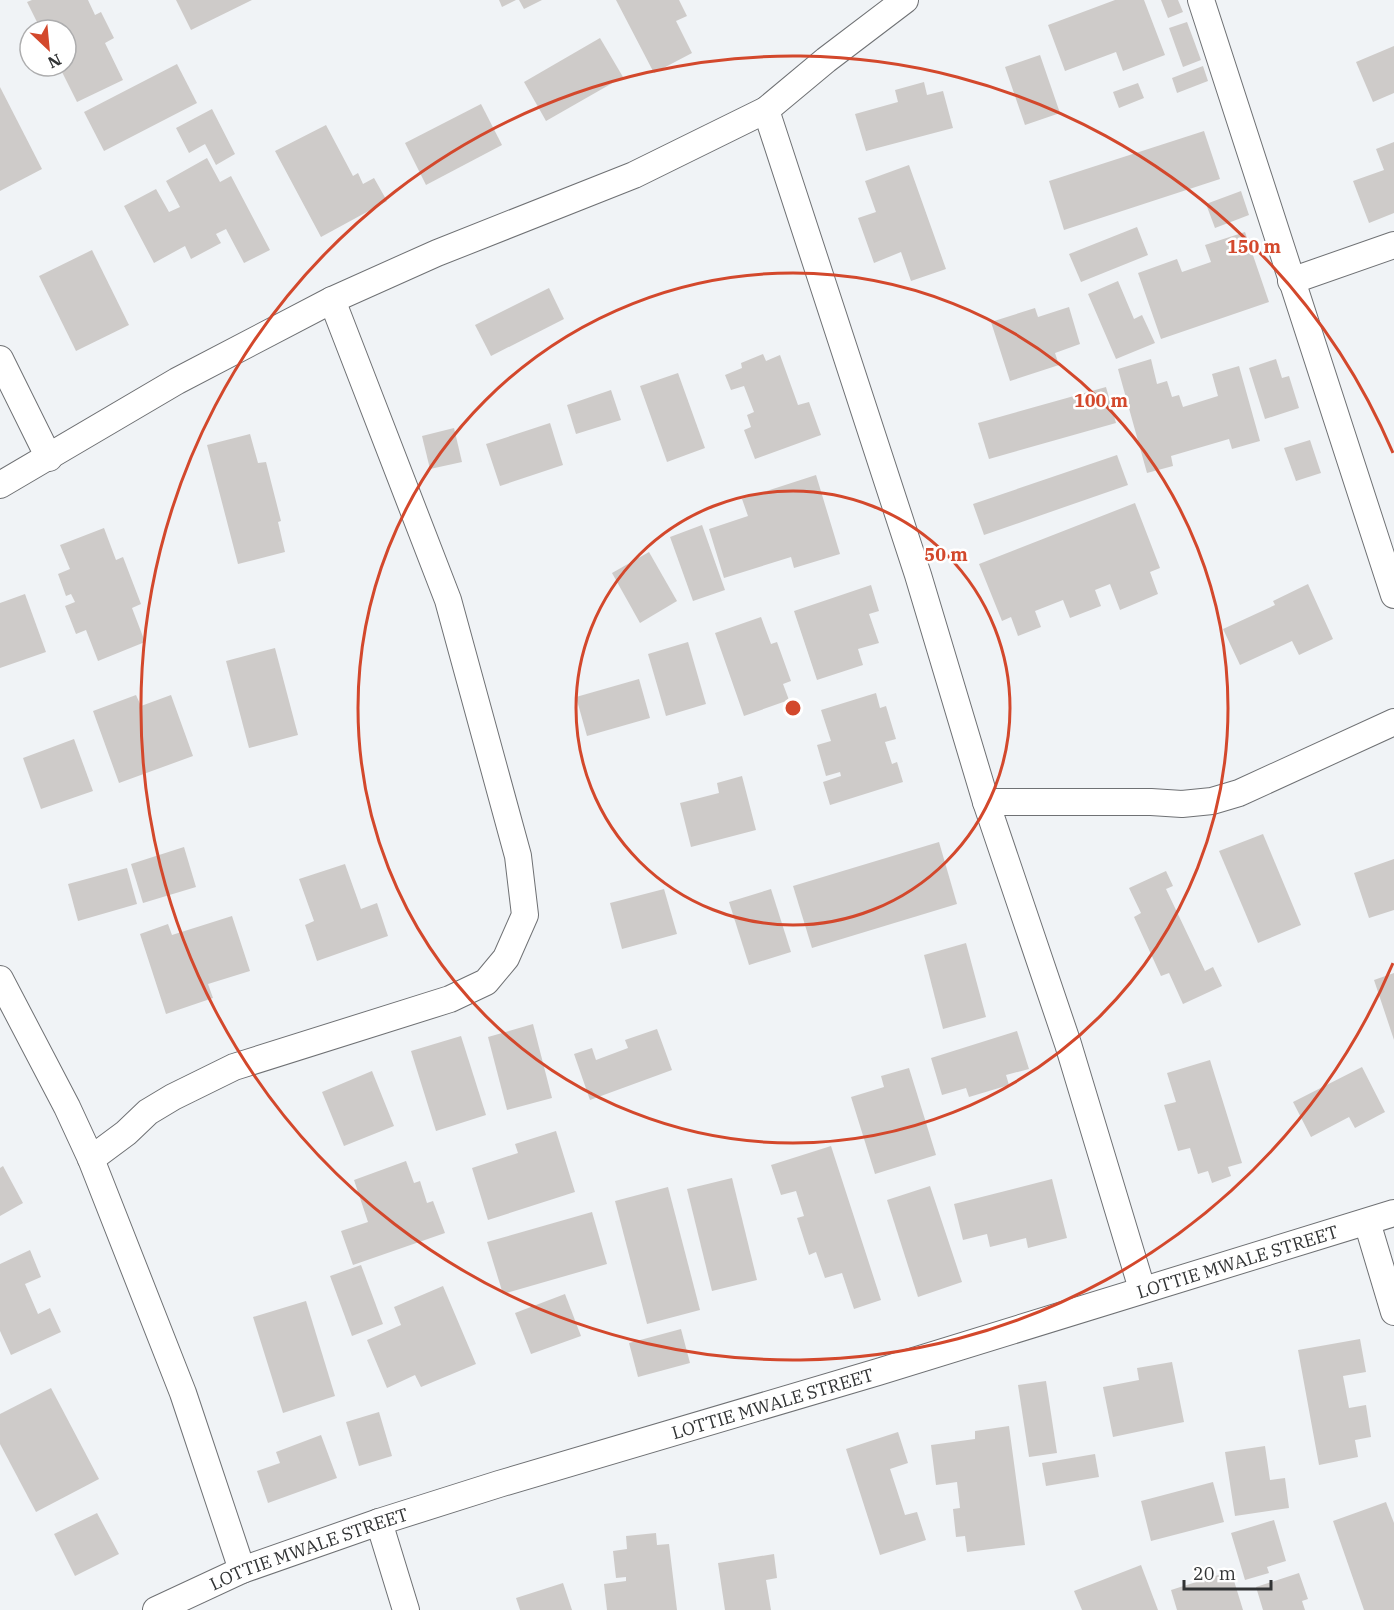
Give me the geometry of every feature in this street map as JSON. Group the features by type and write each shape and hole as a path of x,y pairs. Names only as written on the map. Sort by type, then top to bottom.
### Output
{"street":[{"path":"0,485 177,381 333,300 437,253 634,175 766,110 826,60 905,0"},
{"path":"1201,0 1394,595"},
{"path":"766,110 918,575 986,802 1068,1044 1142,1289"},
{"path":"1291,280 1394,245"},
{"path":"91,1159 126,1133 148,1112 173,1096 234,1067 450,999 486,982 506,958 525,915 518,856 448,600 333,300"},
{"path":"0,359 49,458"},
{"path":"986,802 1182,804 1212,801 1239,793 1394,722"},
{"path":"0,979 67,1107 91,1159 183,1393 242,1570"},
{"name":"LOTTIE MWALE STREET","path":"156,1610 242,1570 379,1522 499,1484 878,1372 1394,1213"},
{"path":"1367,1222 1394,1312"},
{"path":"379,1522 406,1610"}],"building":[{"path":"32,0 88,0 95,15 101,12 114,38 105,43 123,80 77,102 65,78 78,78 78,18 35,18 27,2"},
{"path":"176,0 252,0 191,30"},
{"path":"499,0 516,0 502,7"},
{"path":"519,0 542,0 524,9"},
{"path":"616,0 679,0 687,16 676,21 692,53 654,73"},
{"path":"1115,0 1144,0 1165,55 1123,71 1116,52 1065,71 1048,25"},
{"path":"1161,0 1178,0 1183,12 1168,18"},
{"path":"1187,22 1201,60 1183,67 1169,28"},
{"path":"600,38 623,77 546,121 524,82"},
{"path":"1394,46 1394,93 1373,102 1356,62"},
{"path":"1040,55 1060,113 1025,125 1005,67"},
{"path":"177,64 197,103 104,151 84,112"},
{"path":"1203,66 1208,81 1177,93 1172,78"},
{"path":"924,82 927,95 943,91 953,128 866,151 855,114 898,102 895,90"},
{"path":"1138,83 1144,98 1119,108 1113,92"},
{"path":"0,87 42,169 0,191"},
{"path":"481,104 502,145 426,185 405,143"},
{"path":"212,109 235,154 216,165 205,144 189,153 176,128"},
{"path":"326,125 353,176 358,173 363,184 374,178 387,201 321,237 275,151"},
{"path":"1204,131 1220,179 1064,230 1049,181"},
{"path":"1394,142 1394,213 1369,223 1353,181 1384,170 1376,149"},
{"path":"207,158 220,182 231,176 270,250 244,263 226,229 216,234 221,243 191,259 185,246 154,263 124,206 156,189 169,212 180,207 166,181"},
{"path":"909,165 946,269 911,281 901,252 874,263 858,218 876,212 865,181"},
{"path":"1241,191 1249,215 1215,228 1206,204"},
{"path":"1137,227 1148,255 1081,282 1069,254"},
{"path":"1245,232 1269,302 1161,339 1138,273 1177,259 1182,272 1211,262 1205,245"},
{"path":"92,250 129,325 76,351 39,276"},
{"path":"1118,281 1134,319 1142,315 1155,343 1116,359 1088,294"},
{"path":"549,288 564,319 491,356 475,325"},
{"path":"1069,307 1080,344 1055,353 1059,365 1010,381 991,322 1035,308 1038,317"},
{"path":"763,354 766,361 780,355 798,405 809,402 821,435 755,459 744,430 751,427 747,415 754,412 744,386 731,390 725,375 742,368 741,363"},
{"path":"1151,359 1157,384 1167,381 1172,397 1179,395 1183,407 1218,396 1212,374 1239,366 1260,441 1232,449 1229,439 1171,456 1173,466 1147,473 1118,369"},
{"path":"1276,359 1282,378 1289,376 1299,408 1265,419 1249,368"},
{"path":"678,373 705,448 667,462 640,386"},
{"path":"1106,387 1116,423 989,459 978,423"},
{"path":"611,390 621,420 576,434 567,405"},
{"path":"550,423 563,465 500,486 486,444"},
{"path":"454,428 462,462 430,469 422,436"},
{"path":"250,434 258,463 266,462 281,521 278,522 285,552 238,564 207,445"},
{"path":"1310,440 1321,473 1296,481 1284,448"},
{"path":"1117,455 1128,485 984,535 973,504"},
{"path":"816,475 840,554 794,568 791,557 724,578 709,529 748,516 742,499"},
{"path":"1135,503 1160,568 1150,572 1158,594 1120,610 1110,584 1095,590 1101,606 1070,618 1063,600 1035,611 1041,627 1018,636 1011,617 1002,621 979,564"},
{"path":"702,525 725,590 693,601 670,537"},
{"path":"104,528 116,560 123,557 141,604 132,608 145,642 98,661 86,630 76,634 65,606 75,602 71,594 66,596 58,574 70,569 60,545"},
{"path":"649,552 677,601 640,623 612,573"},
{"path":"1308,584 1333,639 1299,655 1292,641 1240,665 1223,629 1275,605 1273,601"},
{"path":"871,585 879,611 869,614 879,643 858,649 863,665 817,680 794,611"},
{"path":"25,594 46,652 0,668 0,603"},
{"path":"761,617 771,644 777,642 791,681 783,684 789,700 744,716 715,633"},
{"path":"688,642 706,704 666,716 648,654"},
{"path":"275,648 298,735 249,748 226,661"},
{"path":"639,679 650,718 587,736 576,697"},
{"path":"876,693 880,708 886,706 896,739 885,742 892,764 897,762 903,782 830,805 823,782 841,776 840,772 826,776 817,745 831,741 821,710"},
{"path":"136,695 141,706 171,695 193,756 119,783 93,711"},
{"path":"74,739 93,791 41,809 23,758"},
{"path":"742,776 756,830 691,847 680,803 719,793 717,783"},
{"path":"1263,834 1301,925 1258,943 1219,851"},
{"path":"939,842 957,904 812,948 793,886"},
{"path":"184,847 196,887 143,903 131,864"},
{"path":"1394,859 1394,910 1369,918 1354,873"},
{"path":"345,864 361,909 377,903 388,936 317,961 305,925 314,921 299,879"},
{"path":"127,868 137,904 78,921 68,884"},
{"path":"1166,871 1173,886 1166,889 1205,971 1213,967 1222,986 1183,1004 1169,973 1161,976 1134,917 1141,913 1129,888"},
{"path":"664,889 677,934 622,949 610,903"},
{"path":"771,889 791,952 749,965 729,902"},
{"path":"232,916 250,971 208,984 213,998 166,1014 140,934 168,924 172,935"},
{"path":"966,943 986,1017 943,1029 924,955"},
{"path":"1394,973 1394,1040 1374,980"},
{"path":"533,1024 552,1098 507,1110 488,1037"},
{"path":"657,1029 672,1070 590,1100 574,1054 592,1048 596,1060 628,1048 625,1040"},
{"path":"1017,1031 1029,1069 1006,1075 1009,1085 969,1097 966,1088 942,1095 931,1058"},
{"path":"461,1036 486,1115 436,1131 411,1051"},
{"path":"1210,1060 1242,1163 1228,1167 1231,1176 1212,1183 1208,1171 1198,1174 1190,1148 1178,1151 1164,1105 1176,1102 1167,1073"},
{"path":"1362,1067 1385,1112 1355,1128 1349,1117 1311,1137 1293,1102"},
{"path":"909,1068 936,1155 875,1174 851,1097 884,1087 881,1076"},
{"path":"372,1071 394,1126 344,1146 322,1092"},
{"path":"556,1131 575,1192 488,1220 472,1168 518,1153 515,1144"},
{"path":"831,1146 881,1300 854,1309 842,1273 825,1278 816,1252 809,1255 797,1218 804,1216 796,1191 781,1195 771,1165"},
{"path":"406,1161 414,1183 420,1181 427,1203 433,1201 445,1233 353,1265 341,1231 368,1222 354,1180"},
{"path":"3,1166 23,1203 0,1216 0,1168"},
{"path":"732,1178 757,1280 712,1291 687,1189"},
{"path":"1052,1179 1067,1238 1028,1248 1026,1238 990,1247 987,1234 963,1240 954,1204"},
{"path":"930,1186 962,1282 918,1297 887,1200"},
{"path":"668,1187 700,1310 647,1324 615,1201"},
{"path":"592,1212 607,1264 503,1294 487,1242"},
{"path":"30,1250 41,1277 25,1284 38,1314 50,1308 61,1332 11,1355 0,1331 0,1264"},
{"path":"361,1265 383,1324 352,1336 330,1276"},
{"path":"443,1286 476,1364 421,1387 415,1375 387,1388 367,1340 401,1325 394,1307"},
{"path":"565,1294 581,1336 531,1354 515,1313"},
{"path":"306,1301 335,1396 283,1413 253,1317"},
{"path":"681,1329 690,1363 638,1377 629,1343"},
{"path":"1360,1339 1366,1372 1343,1376 1349,1408 1366,1405 1371,1437 1355,1440 1358,1457 1319,1465 1298,1350"},
{"path":"1172,1362 1184,1422 1113,1437 1103,1387 1139,1380 1137,1368"},
{"path":"1046,1381 1057,1453 1029,1457 1018,1385"},
{"path":"51,1388 99,1479 36,1512 0,1444 0,1414"},
{"path":"379,1412 392,1456 359,1466 346,1422"},
{"path":"1009,1426 1025,1545 967,1552 965,1536 956,1537 953,1509 960,1508 957,1482 936,1485 931,1445 975,1439 975,1431"},
{"path":"898,1432 908,1463 890,1469 905,1515 917,1512 926,1540 880,1555 846,1449"},
{"path":"321,1435 337,1478 268,1503 257,1471 280,1463 276,1452"},
{"path":"1265,1446 1270,1480 1285,1478 1289,1508 1235,1516 1225,1452"},
{"path":"1095,1454 1099,1477 1046,1486 1042,1463"},
{"path":"1213,1482 1224,1522 1151,1541 1141,1501"},
{"path":"1386,1502 1394,1523 1394,1610 1364,1610 1333,1521"},
{"path":"97,1513 119,1554 75,1576 54,1534"},
{"path":"1274,1520 1286,1561 1267,1567 1269,1573 1245,1580 1231,1533"},
{"path":"656,1533 657,1545 669,1544 677,1610 607,1610 604,1584 626,1581 626,1577 616,1578 613,1551 627,1549 626,1536"},
{"path":"774,1554 777,1578 766,1580 771,1610 725,1610 718,1563"},
{"path":"1141,1565 1158,1610 1082,1610 1074,1591"},
{"path":"1231,1571 1243,1610 1177,1610 1171,1590"},
{"path":"1299,1573 1308,1599 1302,1601 1305,1610 1263,1610 1256,1587"},
{"path":"563,1583 572,1610 520,1610 516,1598"}]}
